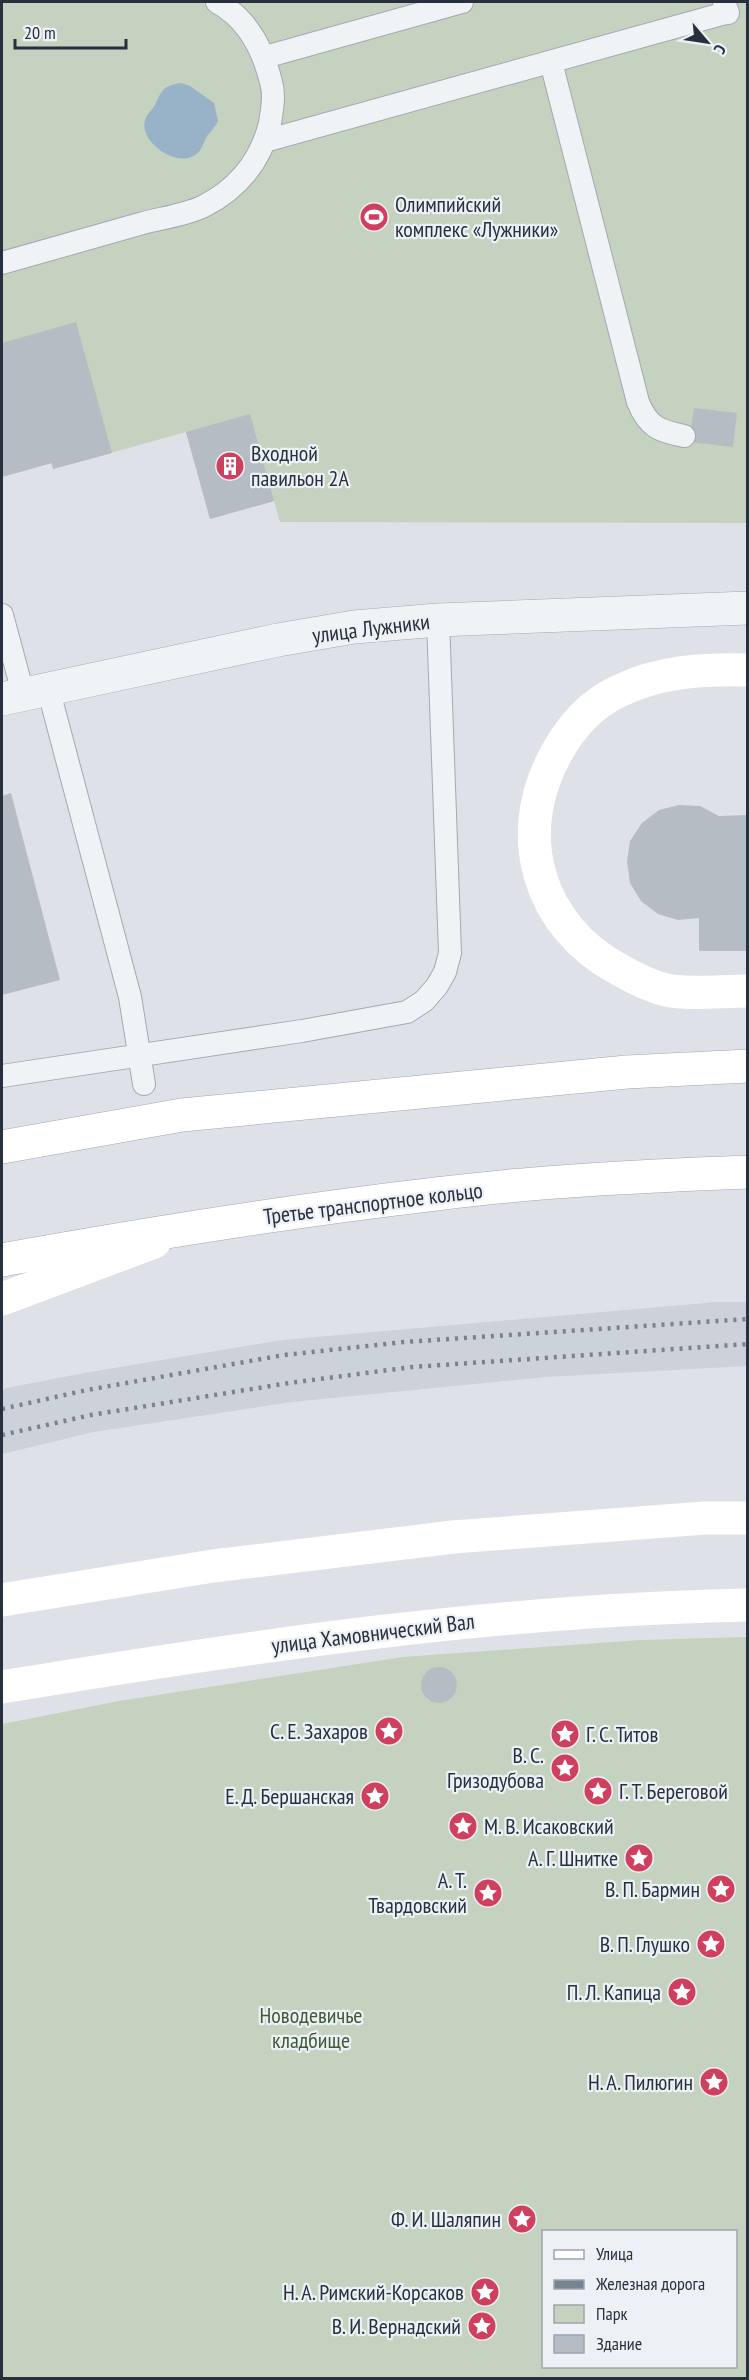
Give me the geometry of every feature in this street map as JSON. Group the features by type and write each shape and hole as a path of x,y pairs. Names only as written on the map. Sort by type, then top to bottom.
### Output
{"main road":[{"path":"747,670 679,672 647,679 618,691 598,704 579,721 561,744 548,768 537,798 533,825 535,852 542,884 554,911 580,943 603,962 666,990 747,991"},
{"path":"2,1147 182,1115 627,1072 747,1066"},
{"name":"Третье транспортное кольцо","path":"2,1260 198,1225 438,1193 633,1177 747,1172"},
{"path":"2,1299 198,1225"},
{"path":"2,1600 213,1566 453,1537 705,1518 747,1518"},
{"name":"улица Хамовнический Вал","path":"2,1688 216,1652 430,1624 674,1607 747,1605"}],"street":[{"name":"улица Лужники","path":"24,694 278,640 354,627 438,620 747,608"}],"lane":[{"path":"2,263 203,206 235,186 255,162 265,141 272,111 273,87 265,57 251,32 227,7 217,2"},
{"path":"265,57 462,2"},
{"path":"265,141 728,13 724,2"},
{"path":"551,62 638,402 648,420 661,431 684,436"},
{"path":"2,615 24,694 130,997 144,1083"},
{"path":"2,1076 407,1012 424,1001 445,972 450,953 438,620"}],"shaded area":[{"path":"717,1302 747,1302 747,1366 546,1377 292,1402 94,1432 2,1454 2,1389 282,1340"}],"green space":[{"name":"Олимпийский комплекс «Лужники»","path":"2,2 747,2 747,523 280,522 274,501 210,519 186,432 53,469 51,463 2,477"},
{"name":"Новодевичье кладбище","path":"747,1637 747,2378 2,2378 2,1724 119,1701 403,1657 641,1640","holes":["437,1667 448,1670 457,1683 452,1697 446,1702 437,1703 427,1699 421,1687 425,1673"]}],"water":[{"path":"181,83 190,86 214,103 218,121 200,151 184,159 175,158 159,149 147,136 145,128 145,120 162,92 167,87"}],"building":[{"path":"76,322 112,453 53,469 52,463 2,477 2,343"},
{"path":"694,408 737,413 733,447 689,442"},
{"name":"Входной павильон 2A","path":"250,414 274,501 210,519 186,432"},
{"path":"11,793 60,980 2,995 2,796"},
{"path":"679,805 700,806 719,816 748,815 748,951 699,951 699,918 678,920 658,914 641,901 630,883 627,862 630,841 642,823 659,810"},
{"path":"439,1667 452,1672 457,1685 452,1698 439,1703 426,1698 421,1685 426,1672"}],"railway":[{"path":"2,1409 87,1390 284,1355 404,1342 748,1319"},
{"path":"2,1435 91,1415 289,1383 412,1367 748,1344"}],"place":[{"name":"Олимпийский комплекс «Лужники»","path":"374,217"},
{"name":"Входной павильон 2A","path":"230,466"},
{"name":"С. Е. Захаров","path":"389,1731"},
{"name":"Г. С. Титов","path":"565,1734"},
{"name":"В. С. Гризодубова","path":"565,1768"},
{"name":"Г. Т. Береговой","path":"598,1791"},
{"name":"Е. Д. Бершанская","path":"375,1796"},
{"name":"М. В. Исаковский","path":"463,1826"},
{"name":"А. Г. Шнитке","path":"639,1858"},
{"name":"В. П. Бармин","path":"721,1889"},
{"name":"А. Т. Твардовский","path":"488,1893"},
{"name":"В. П. Глушко","path":"711,1944"},
{"name":"П. Л. Капица","path":"682,1992"},
{"name":"Н. А. Пилюгин","path":"714,2082"},
{"name":"Ф. И. Шаляпин","path":"522,2219"},
{"name":"Н. А. Римский-Корсаков","path":"485,2292"},
{"name":"В. И. Вернадский","path":"482,2326"}]}
